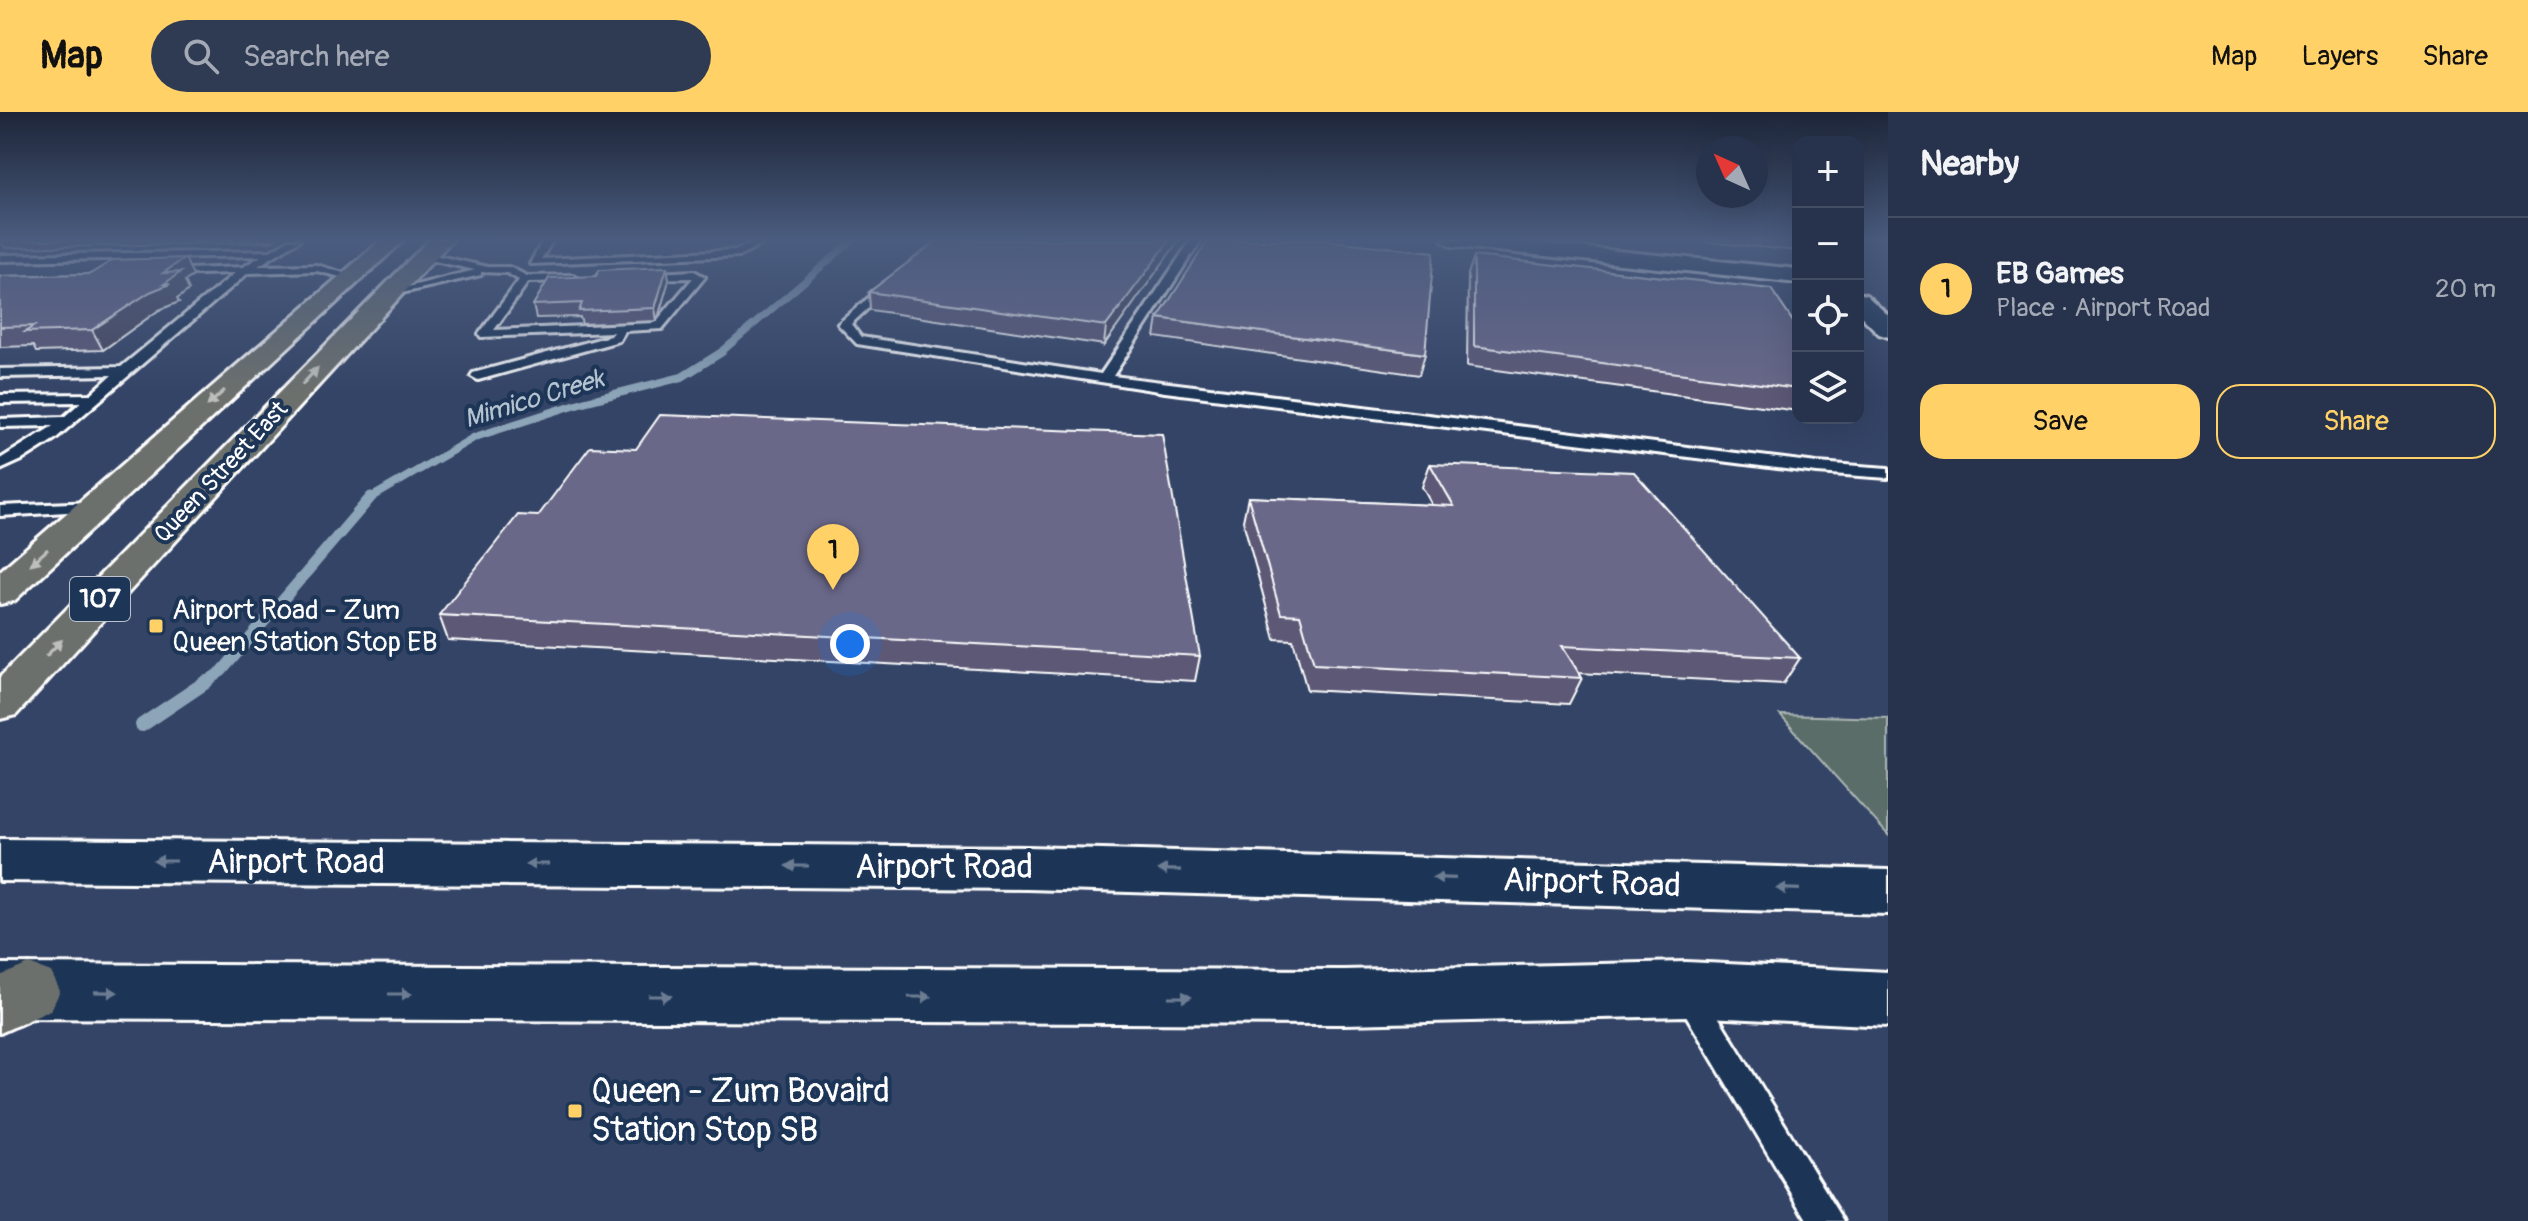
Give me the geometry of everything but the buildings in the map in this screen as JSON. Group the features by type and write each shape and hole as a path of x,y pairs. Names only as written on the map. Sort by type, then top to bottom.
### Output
{"main road":[{"name":"Queen Street East","path":"0,592 335,292"},
{"path":"382,292 388,295"},
{"name":"Queen Street East","path":"0,704 391,292"},
{"name":"Airport Road","path":"0,860 1090,869 1888,892"},
{"path":"10,996 1344,997 1686,989 1888,999"}],"street":[{"path":"1865,292 1888,329"}],"lane":[{"path":"0,465 67,421 219,292"},
{"path":"388,295 401,292"},
{"path":"516,292 485,334 658,326 687,292"},
{"path":"880,292 844,324 857,340 1104,379 1770,462 1888,473"},
{"path":"1104,379 1162,292"},
{"path":"478,376 615,338 621,328"},
{"path":"0,373 124,371"},
{"path":"0,399 94,398"},
{"path":"0,423 67,421"},
{"path":"0,449 30,448"},
{"path":"0,511 94,507"},
{"path":"1686,989 1827,1221"}],"green space":[{"path":"1780,715 1888,718 1888,835"}],"waterway":[{"name":"Mimico Creek","path":"720,354 792,292"},
{"name":"Mimico Creek","path":"370,499 475,437 583,402 682,377 720,354"},
{"name":"Mimico Creek","path":"203,684 222,671 370,499"},
{"name":"Mimico Creek","path":"142,725 206,682"}],"place":[{"name":"EB Games","path":"833,590"},
{"name":"Airport Road - Zum Queen Station Stop EB","path":"156,626"},
{"name":"Queen - Zum Bovaird Station Stop SB","path":"575,1111"}]}
